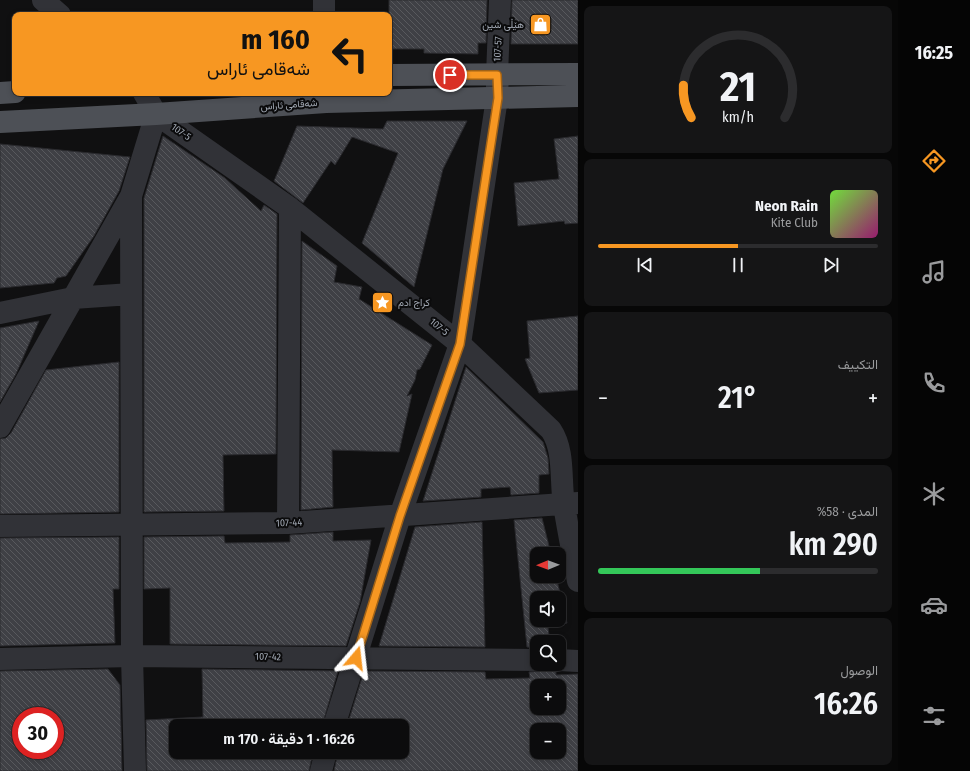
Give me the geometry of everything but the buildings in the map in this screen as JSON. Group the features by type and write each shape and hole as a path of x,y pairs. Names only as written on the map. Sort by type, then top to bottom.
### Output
{"main road":[{"path":"392,74 578,74"},
{"path":"0,93 12,92"},
{"name":"شەقامی ئاراس","path":"0,122 156,114 326,102 578,96"}],"street":[{"path":"43,0 57,12"},
{"path":"324,0 324,12"},
{"name":"107-57","path":"336,719 400,516 460,344 498,98 497,75 500,0"},
{"path":"0,427 130,196 156,114 146,96"},
{"name":"107-5","path":"156,114 290,208 460,344 551,430 556,438 571,503 578,581"},
{"path":"130,196 133,526 132,656 135,771"},
{"path":"288,523 290,208"},
{"path":"0,313 73,298 131,294"},
{"name":"107-44","path":"0,526 133,526 288,523 571,503"},
{"name":"107-42","path":"0,658 132,656 530,660"},
{"path":"566,660 578,661"},
{"path":"321,771 324,759"}],"place":[{"name":"هێڵی شین","path":"540,25"},
{"name":"كراج ادم","path":"382,303"}],"route":[{"path":"356,658 400,516 460,344 498,98 497,75 450,75"}]}
